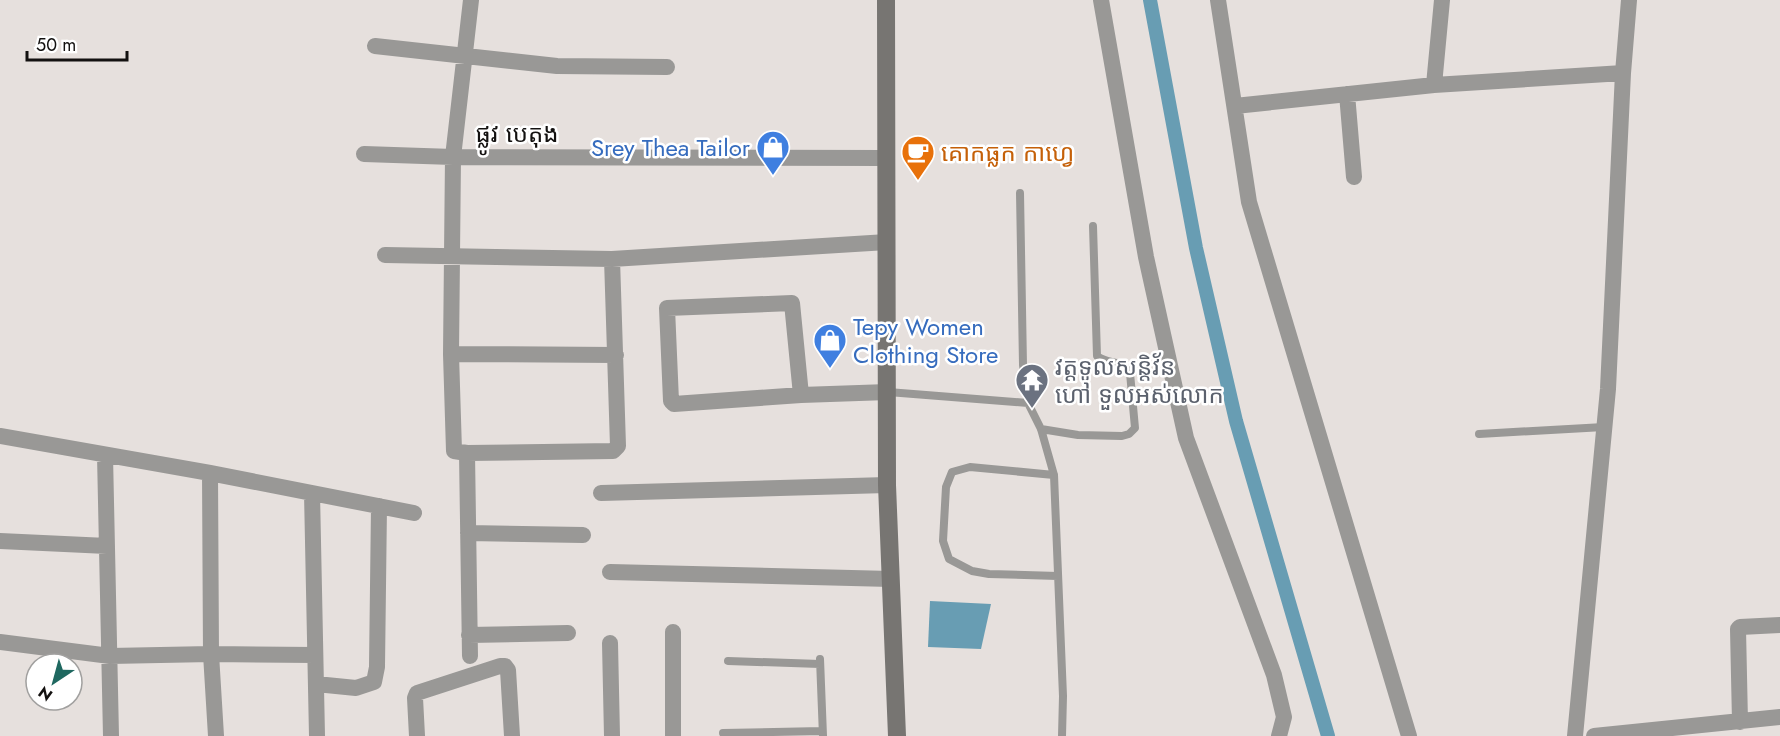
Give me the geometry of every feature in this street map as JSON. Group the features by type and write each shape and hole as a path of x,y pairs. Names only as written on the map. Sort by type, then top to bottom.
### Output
{"street":[{"path":"471,0 453,157 451,354 454,451 467,453 613,451 616,449 618,446 612,259"},
{"path":"886,0 887,485 897,736"},
{"path":"1101,0 1146,257 1186,438 1274,675 1284,717 1279,736"},
{"path":"1218,0 1249,202 1409,736"},
{"path":"1434,85 1442,0"},
{"path":"1575,736 1608,389 1623,73 1629,0"},
{"path":"375,46 557,66 667,67"},
{"path":"1235,106 1434,85 1623,73"},
{"path":"1347,94 1354,177"},
{"name":"ផ្លូវ បេតុង","path":"364,154 453,157 886,158"},
{"path":"385,255 612,259 886,242"},
{"path":"801,395 792,303 669,307 666,310 672,403 888,392"},
{"path":"451,354 616,355"},
{"path":"0,436 210,472 414,513"},
{"path":"467,453 470,656"},
{"path":"105,455 111,736"},
{"path":"210,472 211,654 216,736"},
{"path":"600,493 887,485"},
{"path":"312,493 317,736"},
{"path":"315,684 356,688 374,682 377,667 379,506"},
{"path":"468,533 583,535"},
{"path":"0,541 107,546"},
{"path":"610,572 891,579"},
{"path":"1740,722 1738,629 1780,624"},
{"path":"673,632 673,736"},
{"path":"469,635 568,633"},
{"path":"0,642 110,656 315,655"},
{"path":"610,643 612,736"},
{"path":"417,736 415,698 417,693 500,666 505,666 508,670 512,736"},
{"path":"1594,736 1780,717"}],"lane":[{"path":"1020,193 1023,365 1028,403 1041,429 1054,475 1063,696 1062,736"},
{"path":"1041,429 1078,435 1122,436 1129,434 1135,428 1130,373 1119,362 1103,360 1098,356 1093,226"},
{"path":"888,392 1028,403"},
{"path":"1479,434 1604,427"},
{"path":"1054,475 970,467 952,472 946,487 943,541 949,559 972,571 989,574 1058,576"},
{"path":"723,733 822,733 820,661 728,661"}],"water":[{"path":"930,601 991,604 981,649 928,647"}],"waterway":[{"path":"1150,0 1196,248 1236,421 1328,736"}],"place":[{"name":"Srey Thea Tailor","path":"773,176"},
{"name":"គោកធ្លក កាហ្វេ","path":"918,181"},
{"name":"Tepy Women Clothing Store","path":"830,369"},
{"name":"វត្តទូលសន្តិវ័ន ហៅ ទួលអស់លោក","path":"1032,409"}]}
